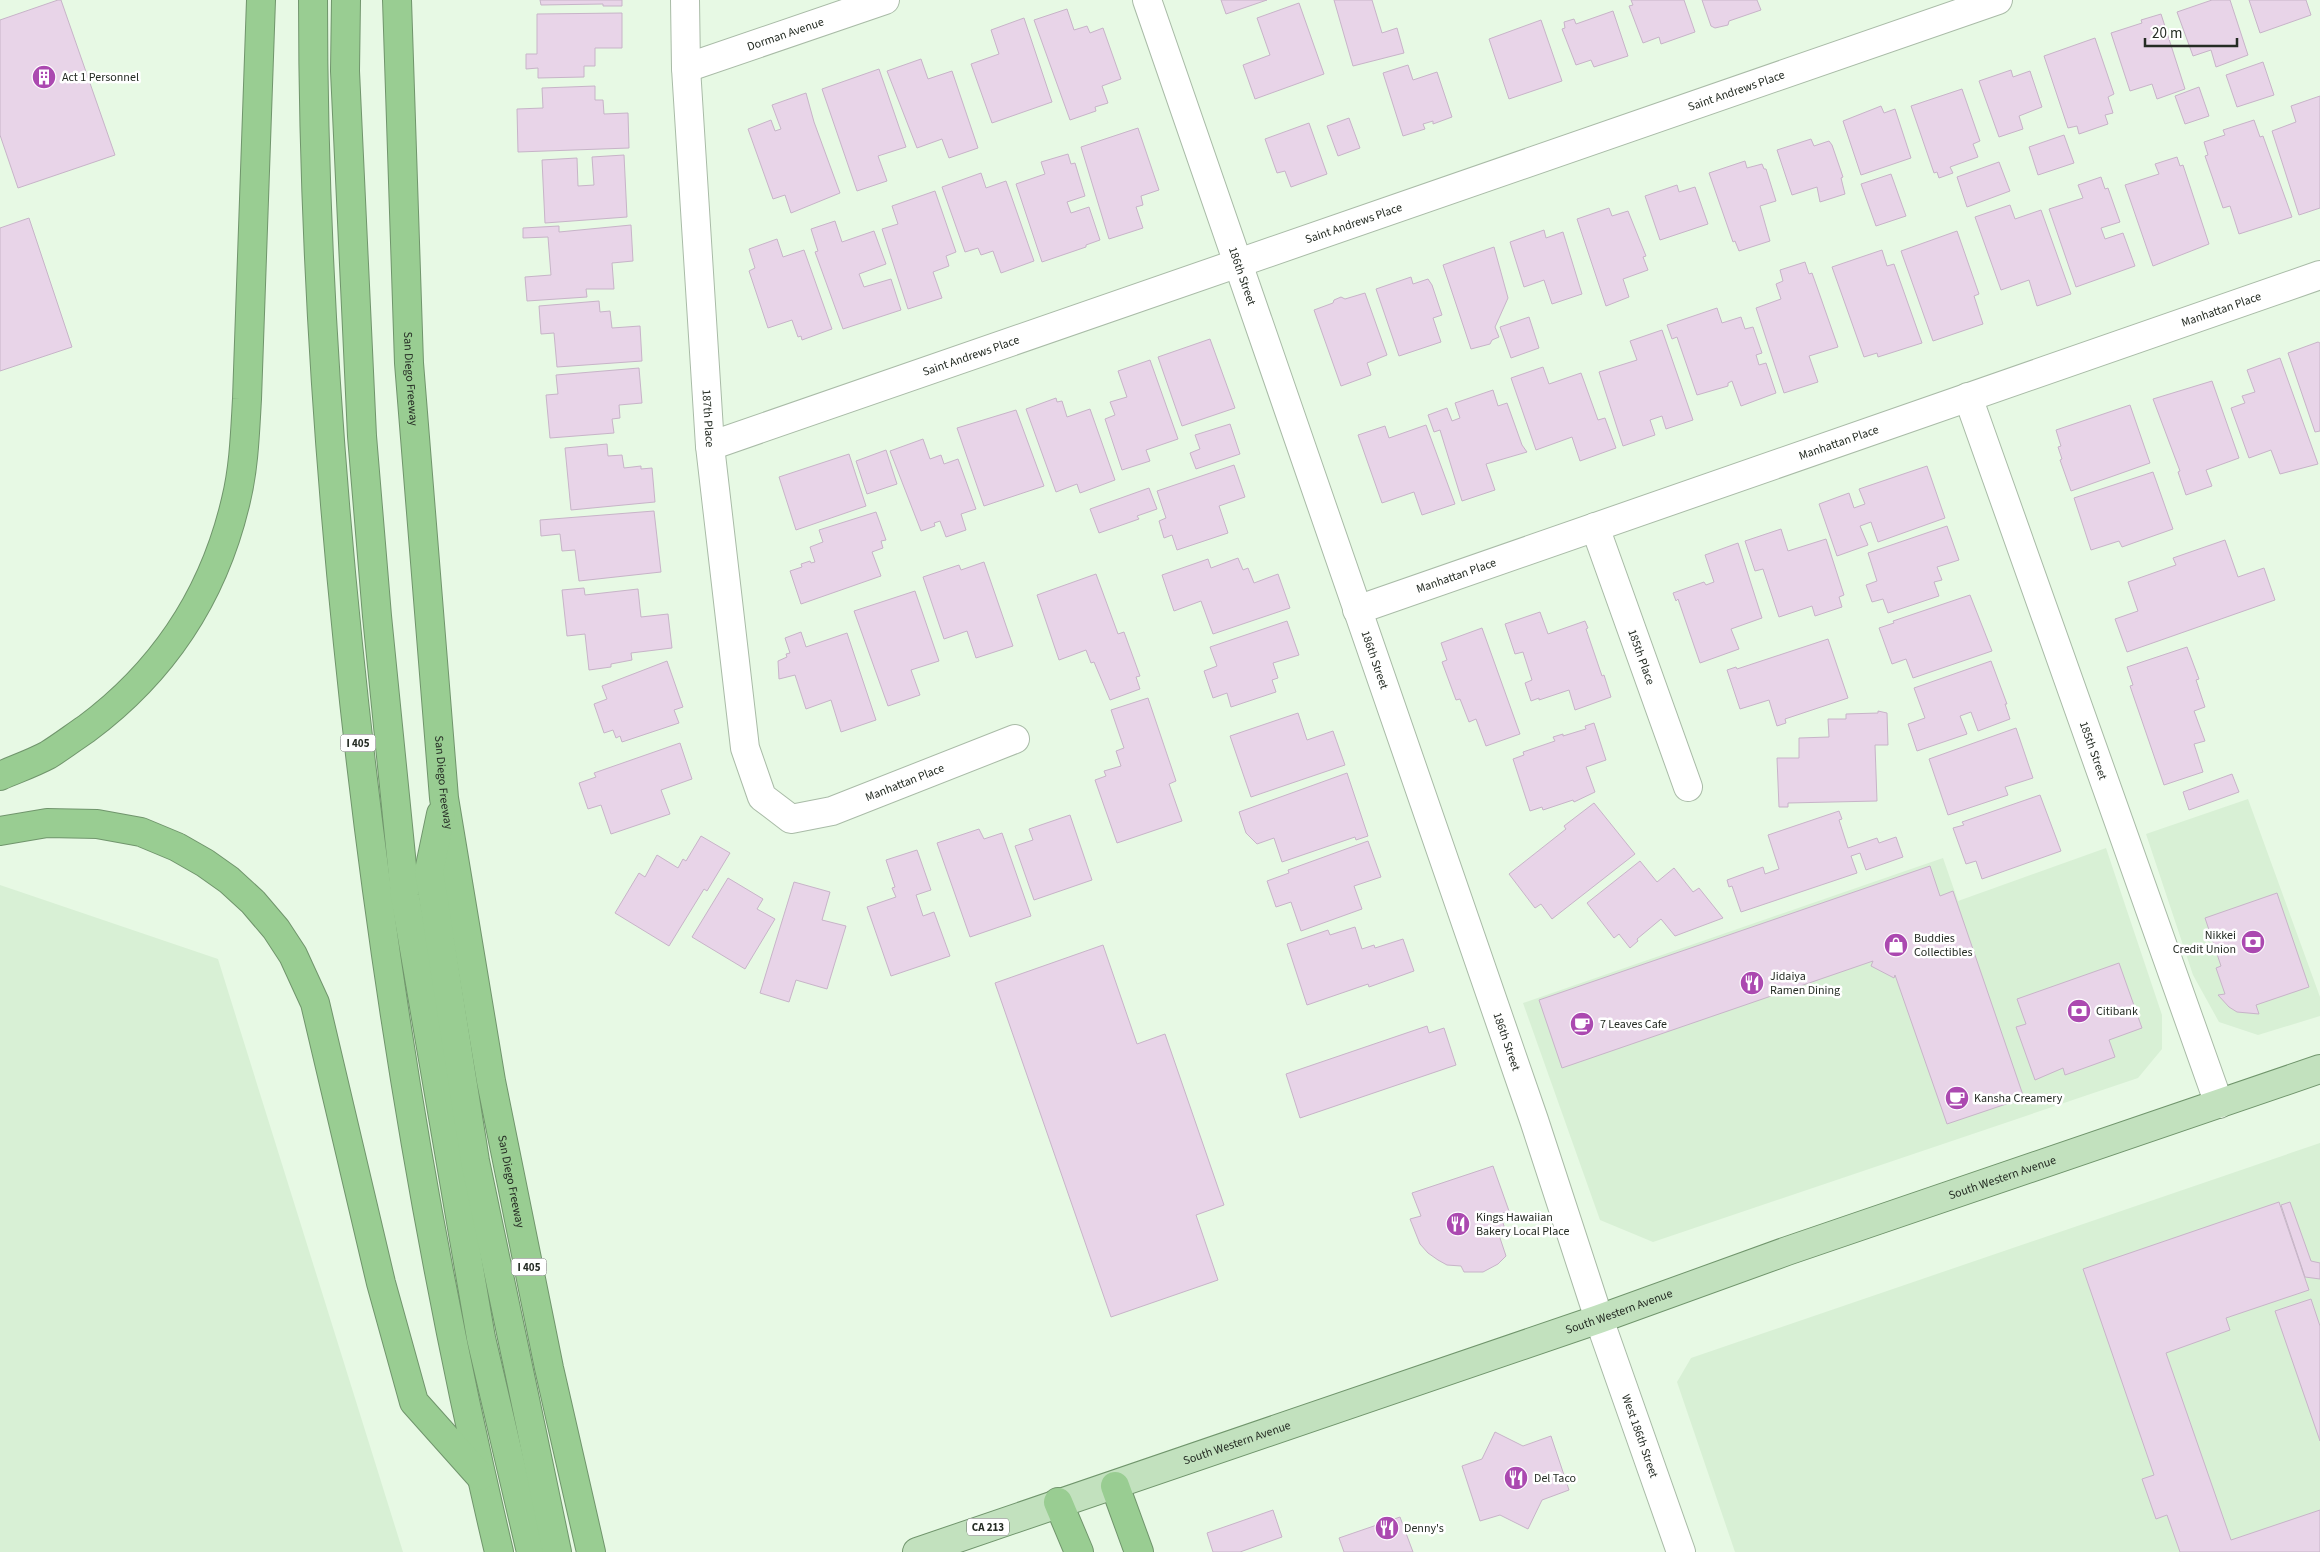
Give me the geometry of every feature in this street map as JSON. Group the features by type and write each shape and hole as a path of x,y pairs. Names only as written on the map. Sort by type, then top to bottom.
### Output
{"highway":[{"path":"0,776 49,754 103,716 135,688 168,650 202,595 221,549 236,500 243,456 262,0"},
{"name":"I 405","path":"313,0 313,102 323,353 334,503 363,793 381,936 421,1177 481,1477 499,1552"},
{"path":"346,0 345,70 362,436 377,616 405,896 481,1338 542,1548"},
{"name":"San Diego Freeway","path":"397,0 409,363 444,798 491,1081 549,1368 589,1541"},
{"path":"444,798 429,871 474,1160 542,1548"},
{"path":"0,831 47,822 97,824 141,832 177,847 213,869 253,902 276,929 293,955 315,1003 381,1283 414,1402 481,1477"},
{"path":"1115,1486 1139,1552"},
{"path":"1058,1502 1079,1552"}],"main road":[{"name":"South Western Avenue","path":"917,1552 1058,1502 1115,1486 1443,1371 1599,1319 1787,1251 2320,1068"}],"street":[{"name":"187th Place","path":"685,0 686,68 710,446 745,748 762,797 791,819"},
{"name":"Dorman Avenue","path":"686,68 885,0"},
{"name":"186th Street","path":"1147,0 1528,1104 1599,1319"},
{"name":"Saint Andrews Place","path":"710,446 1998,0"},
{"name":"Manhattan Place","path":"1357,610 2320,276"},
{"name":"185th Street","path":"1968,398 2219,1104"},
{"name":"185th Place","path":"1595,527 1688,787"},
{"name":"Manhattan Place","path":"791,819 832,811 1015,739"},
{"name":"West 186th Street","path":"1599,1319 1682,1552"}],"shaded area":[{"path":"2248,799 2320,997 2320,1016 2258,1035 2219,1022 2193,975 2146,834"},
{"path":"2106,848 2162,1015 2162,1049 2138,1078 1653,1242 1600,1220 1523,1003 1943,858 1958,901"},
{"path":"0,885 218,959 403,1552 0,1552"},
{"path":"2320,1143 2320,1550 2314,1552 1735,1552 1677,1382 1691,1358"}],"building":[{"name":"Act 1 Personnel","path":"61,0 115,155 18,188 0,135 0,20"},
{"path":"540,0 622,0 622,6 603,6 603,4 541,5"},
{"path":"1221,0 1267,0 1226,14"},
{"path":"1334,0 1372,0 1382,33 1397,28 1404,53 1353,66"},
{"path":"1631,0 1684,0 1695,32 1661,44 1659,37 1643,43 1629,6 1633,5"},
{"path":"1702,0 1757,0 1761,10 1729,21 1728,25 1715,28 1711,26"},
{"path":"2212,0 2230,0 2248,55 2216,67 2211,50 2193,56 2177,12"},
{"path":"2249,0 2306,0 2311,15 2260,33"},
{"path":"1299,3 1324,74 1255,99 1243,65 1270,55 1257,18"},
{"path":"1067,9 1074,30 1087,26 1090,33 1103,28 1121,79 1102,86 1108,103 1095,107 1096,111 1070,120 1034,20"},
{"path":"1613,11 1628,56 1594,67 1591,60 1576,65 1562,29 1565,28 1564,22 1574,19 1576,24"},
{"path":"622,13 622,48 595,48 595,66 584,66 584,77 538,78 538,68 526,69 526,54 537,54 537,14"},
{"path":"2161,14 2185,89 2157,99 2152,84 2130,91 2111,33 2142,23 2141,20"},
{"path":"1024,18 1052,102 992,123 971,64 999,54 991,30"},
{"path":"1541,20 1562,81 1509,99 1489,39"},
{"path":"2095,38 2114,94 2108,97 2113,113 2105,115 2108,124 2079,134 2077,126 2068,128 2044,56"},
{"path":"921,59 928,79 952,71 978,148 949,158 942,139 917,148 887,71"},
{"path":"2263,62 2274,95 2237,107 2226,75"},
{"path":"1408,65 1413,80 1437,72 1452,117 1433,124 1433,121 1423,124 1425,129 1403,136 1383,73"},
{"path":"879,69 906,147 878,156 887,181 857,191 822,89"},
{"path":"2011,70 2013,77 2030,71 2042,107 2019,116 2023,129 1999,137 1979,81"},
{"path":"595,86 595,100 603,100 604,114 628,113 629,148 518,152 517,109 543,108 542,88"},
{"path":"2199,87 2209,116 2185,124 2175,96"},
{"path":"1962,89 1980,141 1973,144 1978,157 1950,167 1953,173 1939,178 1937,172 1934,173 1911,106"},
{"path":"806,93 814,122 840,193 791,213 785,195 773,199 748,129 771,120 775,131 781,129 772,105"},
{"path":"2320,96 2320,208 2299,215 2272,131 2296,122 2291,106"},
{"path":"1881,106 1884,113 1895,109 1911,158 1861,175 1843,121"},
{"path":"1349,118 1360,148 1338,156 1327,126"},
{"path":"2254,120 2260,137 2263,136 2292,217 2239,234 2230,206 2223,208 2205,156 2208,155 2204,142 2225,135 2223,130"},
{"path":"1309,123 1327,174 1291,187 1285,171 1277,173 1265,139"},
{"path":"1138,128 1159,190 1141,196 1143,205 1136,207 1143,228 1109,239 1081,147"},
{"path":"2064,135 2074,163 2038,175 2029,147"},
{"path":"1811,139 1814,146 1829,141 1832,145 1843,177 1841,178 1845,194 1820,202 1817,187 1792,195 1777,150"},
{"path":"1068,154 1071,164 1075,163 1085,196 1067,202 1071,213 1089,207 1100,240 1086,245 1086,247 1042,262 1016,184 1045,174 1041,162"},
{"path":"624,155 627,217 545,223 542,160 577,158 578,186 594,185 592,157"},
{"path":"2177,157 2180,166 2183,165 2209,244 2153,266 2125,185 2159,174 2155,164"},
{"path":"1745,161 1747,168 1762,164 1764,169 1766,169 1776,201 1760,206 1770,241 1739,251 1735,241 1733,242 1709,173"},
{"path":"1999,162 2010,191 1967,207 1957,177"},
{"path":"981,173 986,188 1006,181 1034,261 1001,273 993,251 981,255 978,248 965,252 942,187"},
{"path":"1891,174 1906,216 1876,226 1861,184"},
{"path":"2101,177 2105,189 2108,188 2120,222 2101,228 2105,239 2123,233 2135,266 2076,287 2049,209 2083,198 2078,185"},
{"path":"1677,185 1679,192 1695,187 1708,224 1660,240 1645,196"},
{"path":"935,191 956,252 946,256 949,266 933,272 942,298 908,309 882,229 898,224 892,206"},
{"path":"2010,205 2015,219 2041,210 2071,294 2037,306 2029,280 2001,290 1975,217"},
{"path":"1609,208 1612,216 1628,211 1646,256 1643,257 1648,270 1623,279 1629,297 1606,306 1577,219"},
{"path":"29,218 72,347 0,371 0,228"},
{"path":"835,221 842,242 874,231 886,264 859,274 864,287 891,279 901,310 843,329 815,252 818,251 811,229"},
{"path":"631,225 633,261 612,263 614,289 586,289 587,297 527,301 525,277 551,275 548,237 523,238 523,228 559,226 559,232"},
{"path":"1544,230 1546,238 1563,232 1582,294 1552,304 1544,280 1524,287 1510,242"},
{"path":"1957,231 1979,294 1974,296 1983,324 1933,341 1901,251"},
{"path":"777,239 783,257 804,250 832,329 802,340 801,336 798,337 792,320 768,328 749,271 755,268 749,249"},
{"path":"1494,247 1508,298 1495,327 1499,337 1492,340 1490,344 1471,349 1443,265"},
{"path":"1882,250 1887,266 1894,264 1922,343 1878,357 1877,353 1864,357 1832,267"},
{"path":"1805,262 1809,274 1812,273 1838,347 1809,356 1818,382 1784,393 1756,308 1781,299 1776,284 1783,281 1780,270"},
{"path":"1411,277 1413,284 1428,279 1432,285 1442,315 1433,318 1441,342 1399,356 1376,289"},
{"path":"1365,293 1387,355 1367,363 1371,375 1341,386 1314,310 1333,303 1334,300 1341,297 1345,299"},
{"path":"599,301 600,312 610,311 612,328 640,326 642,361 557,367 554,333 541,334 539,306"},
{"path":"1717,308 1722,323 1741,317 1745,329 1753,327 1762,353 1756,355 1759,365 1766,363 1776,393 1741,406 1732,381 1728,383 1728,386 1697,395 1677,337 1672,339 1667,325"},
{"path":"1529,317 1539,348 1511,358 1500,327"},
{"path":"1662,330 1693,420 1666,429 1662,416 1650,420 1655,435 1623,446 1599,372 1637,360 1630,341"},
{"path":"1210,339 1235,408 1182,426 1158,357"},
{"path":"2318,342 2320,343 2320,431 2315,432 2288,353"},
{"path":"2280,358 2318,464 2280,474 2271,450 2249,458 2231,408 2245,403 2242,396 2255,392 2247,370"},
{"path":"1150,360 1178,439 1146,450 1150,461 1122,470 1105,419 1115,415 1110,402 1127,397 1118,371"},
{"path":"1543,367 1549,384 1581,373 1598,420 1605,418 1616,448 1580,461 1572,437 1536,450 1511,378"},
{"path":"639,368 642,403 619,405 620,418 612,419 614,433 550,438 546,395 558,394 556,375"},
{"path":"2212,381 2239,458 2206,470 2212,486 2186,495 2178,472 2180,471 2153,399"},
{"path":"1493,390 1498,406 1507,403 1522,445 1527,452 1486,464 1495,490 1462,501 1440,430 1434,432 1428,415 1447,408 1452,421 1460,418 1455,403"},
{"path":"1056,398 1057,402 1062,401 1067,417 1090,409 1115,480 1080,493 1077,484 1056,492 1026,409"},
{"path":"2130,405 2150,463 2071,491 2060,460 2062,459 2058,447 2061,446 2056,430"},
{"path":"1016,410 1044,486 984,506 957,428"},
{"path":"1230,424 1240,454 1196,469 1190,453 1200,449 1195,435"},
{"path":"1426,425 1455,504 1422,515 1414,492 1382,503 1358,435 1385,426 1389,438"},
{"path":"923,439 930,459 941,455 944,464 958,459 976,509 961,514 966,530 946,537 940,521 934,523 935,526 921,531 890,451"},
{"path":"607,444 608,456 622,455 624,468 641,466 641,469 652,468 655,502 571,510 565,448"},
{"path":"886,450 897,484 867,494 856,461"},
{"path":"849,454 866,506 796,530 779,477"},
{"path":"1234,465 1245,497 1219,506 1228,533 1177,550 1172,535 1164,538 1159,521 1166,518 1157,491"},
{"path":"1927,466 1945,518 1878,542 1871,522 1860,526 1868,545 1837,556 1819,504 1849,493 1854,508 1865,504 1859,489"},
{"path":"2153,472 2173,529 2122,547 2119,541 2091,550 2074,498"},
{"path":"1149,488 1157,509 1137,516 1139,519 1099,533 1090,509"},
{"path":"654,511 661,572 579,581 575,550 562,551 560,534 541,536 540,520"},
{"path":"876,512 886,540 881,541 883,548 872,552 881,576 801,604 790,571 802,567 801,564 810,561 811,563 815,562 810,547 823,542 819,530"},
{"path":"1947,526 1959,560 1937,567 1942,580 1934,582 1939,596 1888,613 1883,599 1872,602 1866,585 1877,581 1868,553"},
{"path":"1781,529 1788,551 1826,539 1844,595 1839,597 1842,607 1815,616 1812,606 1779,617 1763,569 1755,571 1745,541"},
{"path":"2225,540 2238,577 2264,568 2275,600 2127,652 2115,619 2138,611 2128,582 2176,565 2173,558"},
{"path":"1738,543 1762,618 1731,629 1739,649 1700,663 1678,599 1676,601 1673,593 1704,582 1706,585 1714,582 1705,555"},
{"path":"1238,558 1243,570 1248,568 1254,583 1278,574 1290,608 1213,634 1201,601 1174,611 1162,575 1208,559 1211,568"},
{"path":"984,562 1013,646 976,658 967,631 944,639 923,577 959,565 961,570"},
{"path":"1096,574 1118,634 1124,632 1140,676 1136,677 1140,689 1110,700 1094,662 1091,663 1086,650 1059,660 1037,595"},
{"path":"584,588 585,595 638,589 641,617 668,614 672,648 631,653 632,660 611,664 611,667 589,670 585,634 567,636 562,590"},
{"path":"915,591 939,661 911,670 920,695 888,706 854,611"},
{"path":"1970,595 1992,651 1913,678 1906,659 1892,664 1879,628 1894,623 1893,621"},
{"path":"1540,612 1548,634 1585,621 1602,676 1604,675 1611,697 1575,710 1569,690 1531,701 1525,683 1532,680 1523,652 1515,654 1505,624"},
{"path":"1287,621 1299,655 1273,663 1278,678 1272,680 1276,692 1231,707 1227,693 1213,698 1204,671 1217,666 1210,647"},
{"path":"1482,628 1520,734 1486,746 1476,719 1469,722 1460,699 1456,700 1442,662 1447,660 1441,643"},
{"path":"801,632 806,647 847,633 876,720 841,732 831,700 806,709 795,675 779,679 778,661 787,657 786,654 790,653 785,638"},
{"path":"1828,639 1848,698 1785,719 1786,723 1777,726 1769,700 1740,709 1727,670 1736,667 1737,669"},
{"path":"2187,647 2199,679 2196,680 2205,707 2194,711 2205,741 2194,744 2203,772 2164,785 2130,686 2133,685 2127,667"},
{"path":"667,661 683,707 674,710 679,723 622,742 620,736 616,738 613,730 604,733 594,704 607,699 602,686"},
{"path":"1991,661 2007,704 2005,704 2010,719 1978,731 1971,712 1960,716 1967,734 1917,751 1908,724 1925,718 1914,688"},
{"path":"1148,698 1176,781 1169,784 1182,821 1117,843 1095,780 1106,776 1104,771 1121,766 1116,751 1124,748 1111,710"},
{"path":"1878,711 1887,713 1888,745 1875,745 1877,801 1788,803 1788,807 1779,807 1777,758 1799,758 1799,738 1829,737 1828,719 1846,719 1846,714 1878,713"},
{"path":"1298,713 1307,740 1333,731 1345,765 1251,797 1230,736"},
{"path":"1594,723 1606,760 1586,767 1595,792 1574,802 1573,800 1543,810 1542,807 1530,811 1513,759 1524,755 1523,752 1555,741 1553,737 1586,729 1585,726"},
{"path":"2016,728 2033,778 2005,787 2008,795 1948,815 1929,759"},
{"path":"680,743 692,779 661,790 670,814 611,834 601,805 588,809 579,783 596,777 594,773"},
{"path":"1347,773 1368,836 1356,840 1355,837 1282,862 1274,838 1257,844 1246,833 1239,812"},
{"path":"2232,774 2239,792 2189,810 2183,792"},
{"path":"2040,795 2061,851 1982,879 1976,861 1966,864 1953,828 1964,825 1962,822"},
{"path":"1594,803 1635,854 1552,919 1541,904 1535,908 1509,874 1566,829 1564,826"},
{"path":"1839,811 1842,819 1839,820 1848,848 1877,838 1879,843 1896,837 1903,857 1866,870 1860,853 1851,856 1857,873 1741,912 1732,886 1729,887 1727,880 1763,867 1765,874 1779,869 1768,835"},
{"path":"1070,815 1092,880 1034,900 1015,846 1033,840 1029,829"},
{"path":"979,829 984,839 1002,833 1031,916 970,937 937,843"},
{"path":"701,836 730,853 707,891 704,889 669,946 615,913 639,873 645,877 657,855 678,868 683,859 686,861"},
{"path":"1368,841 1381,877 1354,886 1362,909 1301,931 1291,902 1276,907 1267,881 1289,873 1288,870"},
{"path":"917,850 931,890 916,895 923,916 934,912 950,956 891,976 867,907 896,897 892,888 895,887 886,860"},
{"path":"1640,861 1657,882 1674,868 1693,892 1699,888 1723,918 1675,936 1661,919 1637,939 1638,941 1630,948 1619,934 1614,938 1587,903"},
{"path":"1930,866 1940,896 1953,891 2024,1098 1947,1124 1895,975 1894,978 1871,966 1873,961 1562,1068 1539,1000"},
{"path":"728,878 763,899 757,909 775,919 745,969 692,937"},
{"path":"794,882 830,892 822,920 846,926 827,989 796,980 789,1002 760,993"},
{"name":"Nikkei Credit Union","path":"2277,893 2309,987 2256,1005 2259,1014 2237,1012 2229,1007 2218,995 2225,994 2216,968 2221,966 2205,918"},
{"path":"1355,927 1362,949 1374,945 1375,948 1403,939 1414,971 1369,987 1368,984 1307,1005 1287,944 1328,930 1330,935"},
{"path":"1103,945 1137,1044 1165,1034 1224,1205 1196,1215 1218,1280 1111,1317 995,983"},
{"name":"Citibank","path":"2119,963 2142,1028 2109,1040 2115,1057 2065,1075 2063,1068 2035,1080 2016,1027 2026,1024 2017,999"},
{"path":"1427,1026 1429,1033 1444,1028 1456,1065 1300,1118 1286,1074"},
{"name":"Kings Hawaiian Bakery Local Place","path":"1493,1166 1509,1211 1500,1214 1505,1229 1498,1232 1506,1256 1498,1264 1483,1272 1464,1272 1461,1266 1447,1265 1438,1260 1420,1244 1410,1219 1421,1216 1412,1193"},
{"path":"2279,1202 2309,1290 2226,1318 2230,1330 2166,1353 2231,1540 2320,1510 2320,1552 2180,1552 2167,1515 2156,1519 2142,1479 2154,1475 2083,1269"},
{"path":"2290,1202 2311,1261 2320,1263 2320,1279 2305,1277 2281,1205"},
{"path":"2311,1299 2320,1326 2320,1441 2275,1311"},
{"name":"Del Taco","path":"1495,1432 1523,1446 1551,1436 1569,1490 1542,1500 1528,1529 1500,1515 1480,1521 1462,1466 1482,1459"},
{"path":"1273,1510 1282,1537 1240,1552 1213,1552 1207,1533"},
{"name":"Denny's","path":"1400,1517 1413,1552 1344,1552 1339,1538"}],"place":[{"name":"Act 1 Personnel","path":"44,77"},
{"name":"Nikkei Credit Union","path":"2253,942"},
{"name":"Buddies Collectibles","path":"1896,945"},
{"name":"Jidaiya Ramen Dining","path":"1752,983"},
{"name":"Citibank","path":"2079,1011"},
{"name":"7 Leaves Cafe","path":"1582,1024"},
{"name":"Kansha Creamery","path":"1957,1098"},
{"name":"Kings Hawaiian Bakery Local Place","path":"1458,1224"},
{"name":"Del Taco","path":"1516,1478"},
{"name":"Denny's","path":"1387,1528"}]}
